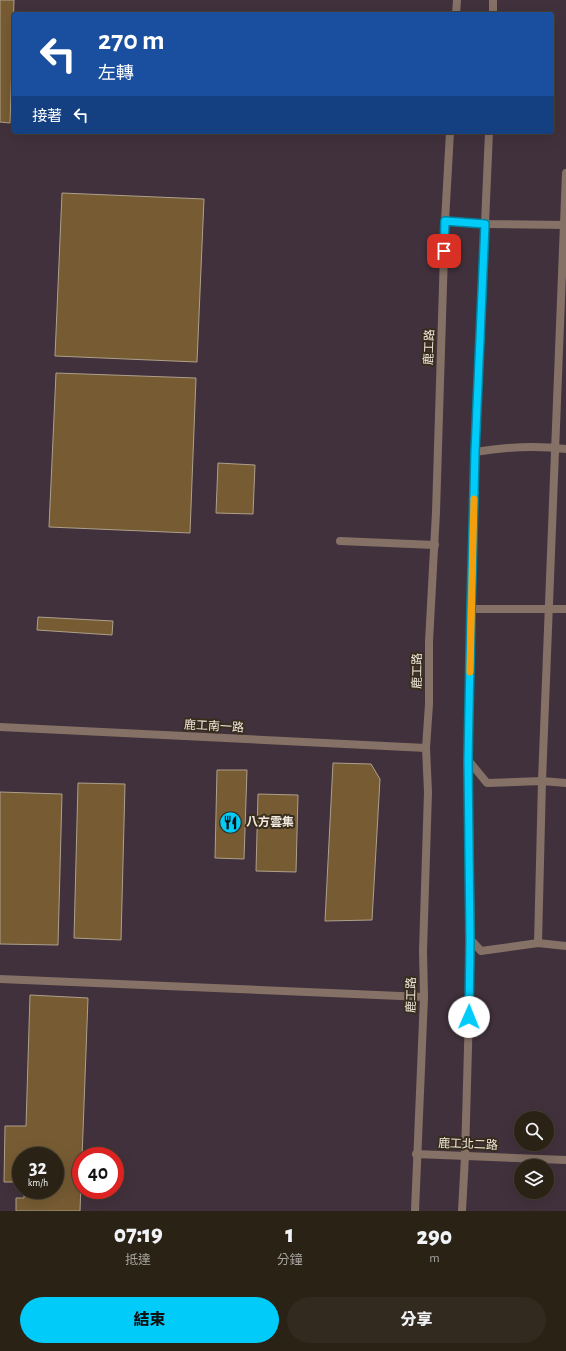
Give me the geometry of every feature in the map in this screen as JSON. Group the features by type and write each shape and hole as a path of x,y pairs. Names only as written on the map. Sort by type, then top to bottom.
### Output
{"street":[{"path":"456,12 457,0"},
{"path":"493,0 493,12"},
{"name":"鹿工路","path":"415,1211 416,1154 424,997 423,951 428,792 426,748 435,545 445,221 450,134"},
{"path":"462,1211 465,1156 470,940 468,760 471,609 475,452 489,134"},
{"path":"538,943 548,608 566,173"},
{"path":"445,221 485,224 565,224"},
{"path":"475,452 498,448 555,447 566,449"},
{"path":"340,541 435,545"},
{"path":"471,609 566,609"},
{"name":"鹿工南一路","path":"0,727 426,748"},
{"path":"468,760 487,783 542,781 566,783"},
{"path":"470,940 481,951 538,943 566,946"},
{"path":"0,979 424,997"},
{"name":"鹿工北二路","path":"416,1154 566,1160"}],"shaded area":[{"path":"0,0 566,0 566,1211 0,1211"}],"building":[{"path":"0,0 14,0 14,12 12,12 10,123 0,122"},
{"path":"62,193 204,199 197,362 55,356"},
{"path":"56,373 196,378 190,533 49,527"},
{"path":"218,463 255,465 253,514 216,513"},
{"path":"38,617 113,621 112,635 37,630"},
{"path":"333,763 371,764 380,779 372,920 325,921"},
{"path":"217,770 247,770 244,859 215,858"},
{"path":"78,783 125,784 121,940 74,938"},
{"path":"0,792 62,794 58,945 0,944"},
{"path":"258,794 298,795 296,872 256,871"},
{"path":"30,995 88,998 82,1147 72,1147 72,1199 80,1199 80,1211 16,1211 16,1199 64,1199 64,1147 12,1147 12,1182 4,1182 5,1126 26,1126"}],"slow traffic":[{"path":"470,672 474,499"}],"place":[{"name":"八方雲集","path":"231,822"}],"route":[{"path":"444,251 445,221 485,224 475,452 471,609 468,760 470,940 469,1017"}]}
